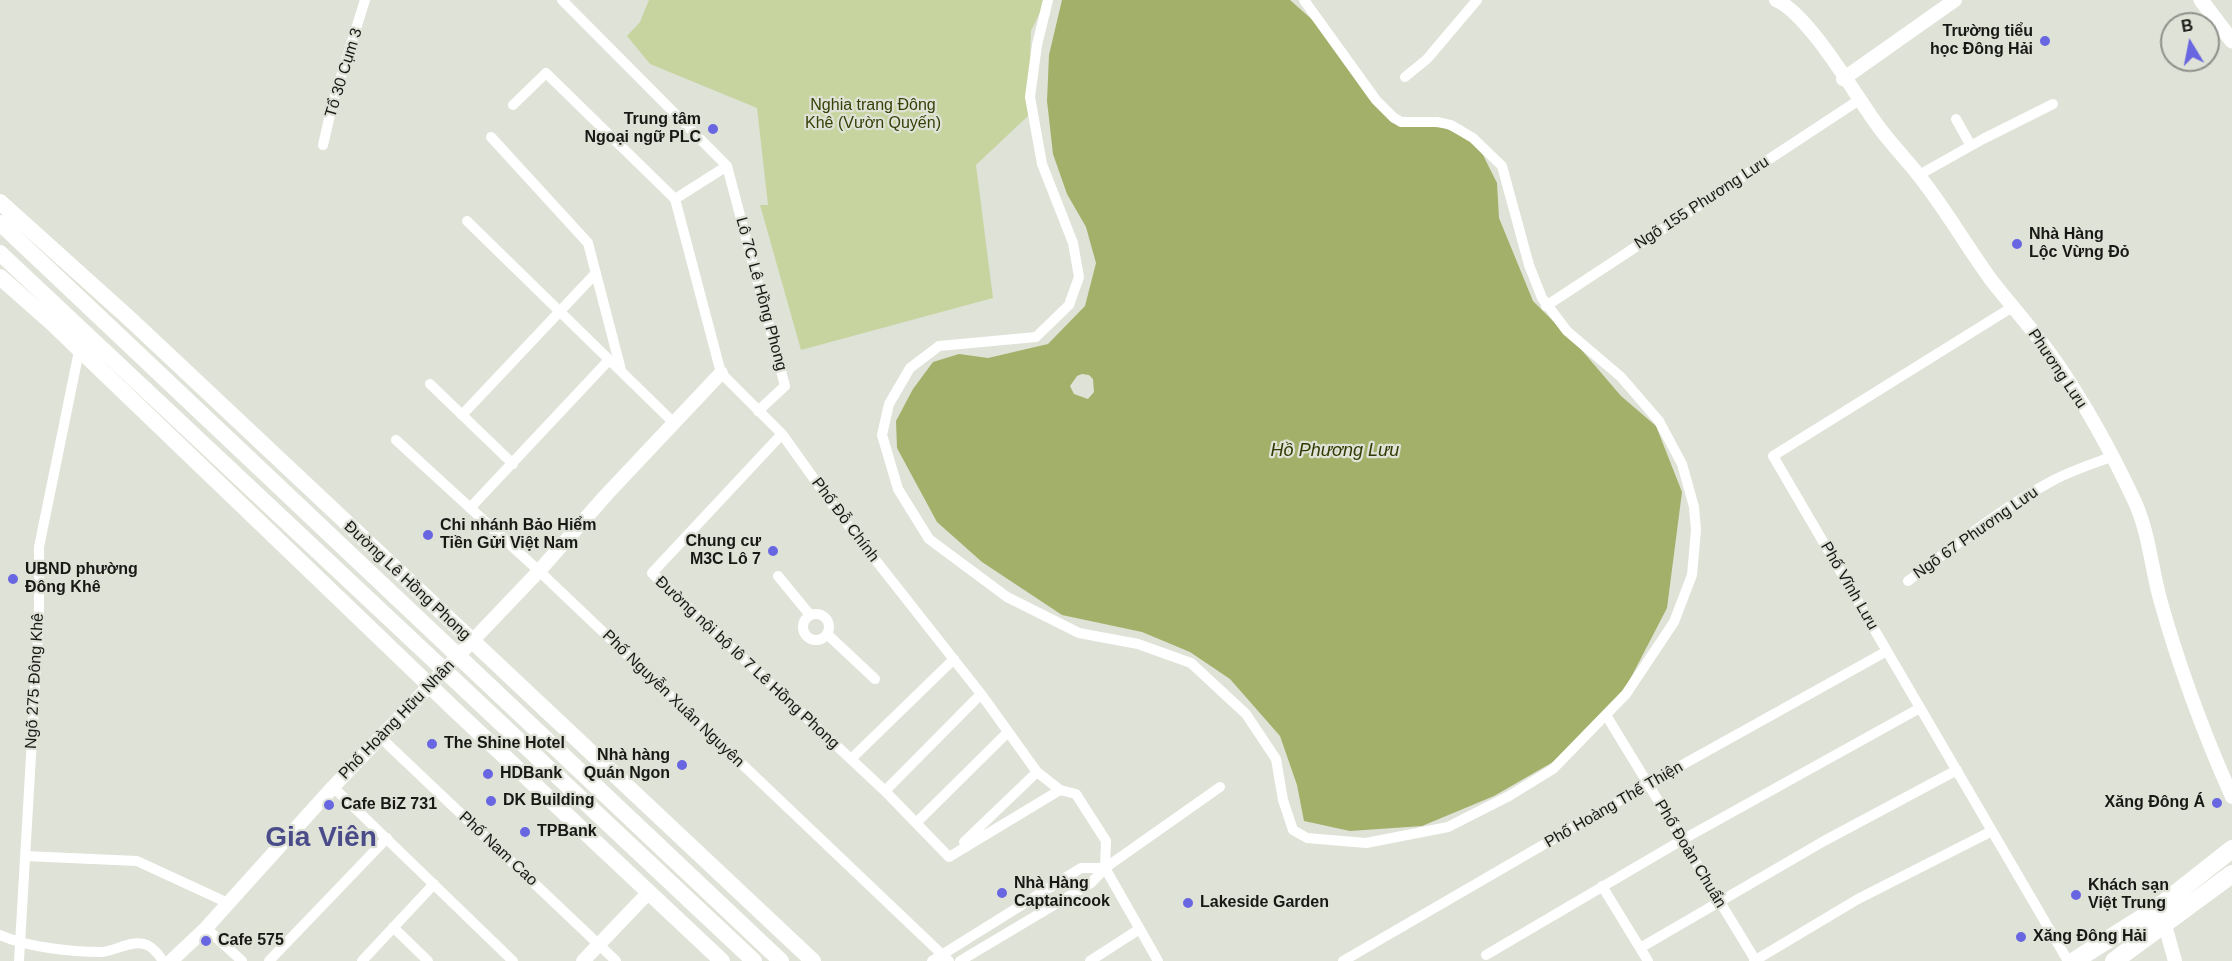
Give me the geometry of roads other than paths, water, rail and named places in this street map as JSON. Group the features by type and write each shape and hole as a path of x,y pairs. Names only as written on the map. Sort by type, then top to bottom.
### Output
{"highway":[{"path":"2074,961 2156,909 2232,849"},
{"path":"2114,961 2232,874"}],"main road":[{"path":"2201,0 2232,41"},
{"name":"Đường Lê Hồng Phong","path":"0,202 131,320 813,961"},
{"name":"Đường Lê Hồng Phong","path":"0,223 781,961"},
{"path":"0,253 754,961"},
{"path":"0,277 722,961"}],"street":[{"name":"Tổ 30 Cụm 3","path":"323,146 333,102 365,0"},
{"path":"513,105 546,73 675,199 727,166 562,0"},
{"path":"1048,0 1037,45 1030,97 1042,164 1073,243 1079,277 1069,305 1036,337 939,346 910,368 889,404 882,435 898,489 929,538 1007,597 1079,633 1138,644 1191,663 1246,714 1276,759 1293,830 1307,838 1365,843 1448,827 1509,796 1553,769 1606,715 1626,694 1674,622 1685,597 1695,550 1694,507 1682,464 1673,443 1643,400 1621,377 1567,330 1546,306 1529,265 1502,166 1473,138 1451,125 1438,122 1401,122 1393,117 1376,100 1304,0"},
{"path":"1405,77 1427,59 1477,0"},
{"name":"Phương Lưu","path":"1776,0 1786,4 1818,39 1858,100 1919,175 1992,280 2056,362 2111,457 2135,503 2149,542 2149,555 2160,599 2178,655 2213,755 2232,797"},
{"path":"1843,79 1955,0"},
{"name":"Ngõ 155 Phương Lưu","path":"1546,306 1858,100"},
{"path":"1919,175 2053,104"},
{"path":"1956,119 1971,146"},
{"path":"491,137 588,243 621,371"},
{"name":"Lô 7C Lê Hồng Phong","path":"727,166 785,386 758,411"},
{"name":"Phố Đỗ Chính","path":"675,199 721,373 782,434 837,511 981,694 1037,772 1060,790 1076,794 1106,841 1105,868 1138,930 1158,961"},
{"path":"467,221 561,310 675,424"},
{"path":"462,415 596,273"},
{"name":"Phố Vĩnh Lưu","path":"2014,306 1773,456 2068,961"},
{"path":"79,351 93,338"},
{"name":"Ngõ 275 Đông Khê","path":"19,961 39,619 39,546 79,351"},
{"path":"470,508 609,360"},
{"name":"Phố Hoàng Hữu Nhân","path":"171,961 206,928 333,787 539,571 607,494 721,373"},
{"path":"430,384 513,464"},
{"name":"Đường nội bộ lô 7 Lê Hồng Phong","path":"782,434 652,573 885,791 949,857"},
{"name":"Phố Nguyễn Xuân Nguyên","path":"396,440 539,571 940,959"},
{"name":"Ngõ 67 Phương Lưu","path":"1908,581 2016,503 2053,480 2111,457"},
{"path":"778,576 810,615"},
{"path":"819,614 826,618 830,626 827,634 816,640 805,634 804,621 810,615 819,614"},
{"path":"827,634 875,679"},
{"name":"Phố Hoàng Thế Thiện","path":"1342,961 1648,784 1887,651"},
{"name":"Đường nội bộ lô 7 Lê Hồng Phong","path":"851,759 954,659"},
{"path":"885,791 981,694"},
{"path":"1486,955 1682,840 1920,708"},
{"name":"Phố Đoàn Chuẩn","path":"1606,715 1755,961"},
{"path":"915,823 1008,732"},
{"name":"Phố Nam Cao","path":"380,737 616,961"},
{"path":"1640,948 1721,903 1824,841 1957,770"},
{"path":"949,857 1037,772"},
{"path":"333,787 513,961"},
{"path":"960,961 1091,883 1105,868 1220,787"},
{"path":"949,857 1060,790"},
{"path":"1755,961 1858,899 1992,831"},
{"path":"269,961 387,838"},
{"path":"25,856 137,861 228,903"},
{"path":"940,959 1081,868 1105,868"},
{"path":"362,961 434,884"},
{"path":"1602,886 1647,961"},
{"path":"583,961 649,892"},
{"path":"2165,925 2175,961"},
{"path":"393,927 428,961"},
{"path":"206,928 242,961"},
{"path":"1090,961 1138,930"},
{"path":"0,935 20,944 101,952 130,944 147,945 157,951 163,961"}],"water":[{"name":"Hồ Phương Lưu","path":"1062,0 1290,0 1317,24 1392,123 1445,128 1468,139 1483,155 1497,183 1499,218 1533,301 1579,347 1621,396 1656,426 1682,492 1667,608 1625,689 1553,762 1494,796 1422,826 1350,831 1304,821 1297,785 1280,736 1230,679 1190,652 1142,632 1062,615 982,562 937,522 897,448 896,421 913,389 933,362 959,354 988,358 1048,344 1085,306 1096,263 1086,227 1067,194 1053,154 1047,101 1049,55","holes":["1089,375 1093,379 1094,392 1088,399 1074,394 1070,386 1077,376"]}],"place":[{"name":"Trường tiểu học Đông Hải","path":"2045,41"},
{"name":"Trung tâm Ngoại ngữ PLC","path":"713,129"},
{"name":"Nhà Hàng Lộc Vừng Đỏ","path":"2017,244"},
{"name":"Chi nhánh Bảo Hiểm Tiền Gửi Việt Nam","path":"428,535"},
{"name":"Chung cư M3C Lô 7","path":"773,551"},
{"name":"UBND phường Đông Khê","path":"13,579"},
{"name":"The Shine Hotel","path":"432,744"},
{"name":"Nhà hàng Quán Ngon","path":"682,765"},
{"name":"HDBank","path":"488,774"},
{"name":"DK Building","path":"491,801"},
{"name":"Xăng Đông Á","path":"2217,803"},
{"name":"Cafe BiZ 731","path":"329,805"},
{"name":"TPBank","path":"525,832"},
{"name":"Nhà Hàng Captaincook","path":"1002,893"},
{"name":"Khách sạn Việt Trung","path":"2076,895"},
{"name":"Lakeside Garden","path":"1188,903"},
{"name":"Xăng Đông Hải","path":"2021,937"},
{"name":"Cafe 575","path":"206,941"}],"district":[{"name":"Gia Viên","path":"321,838"}],"park label":[{"name":"Nghia trang Đông Khê (Vườn Quyến)","path":"873,115"}]}
